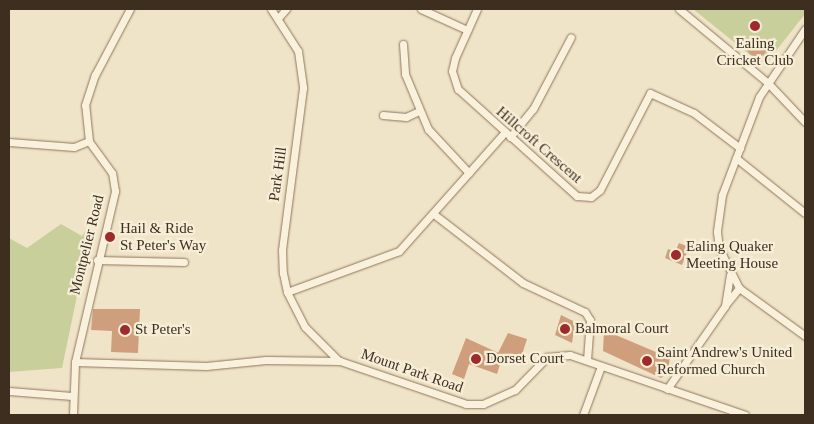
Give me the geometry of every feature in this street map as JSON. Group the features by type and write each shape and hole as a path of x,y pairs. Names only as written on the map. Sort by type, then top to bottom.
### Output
{"street":[{"name":"Montpelier Road","path":"74,415 72,396 75,362 114,182 89,141 85,124 88,92 130,9"},
{"name":"Park Hill","path":"271,9 279,17 298,51 303,88 282,250 287,292 306,327 340,361"},
{"path":"279,17 286,9"},
{"path":"421,9 467,30"},
{"name":"Hillcroft Crescent","path":"478,9 454,58 453,80 466,101 507,134 568,189 583,198 591,197 600,190 650,93 694,113 740,148"},
{"path":"679,9 767,82 805,122"},
{"path":"805,29 767,82 722,195 717,232 730,276 739,288 805,336"},
{"path":"287,292 390,256 434,215 470,173 533,109 570,37"},
{"path":"403,44 404,74 419,111 434,139 470,173"},
{"path":"383,114 406,117 419,111"},
{"path":"9,142 74,147 89,141"},
{"path":"736,158 805,213"},
{"path":"434,215 524,283 586,312 590,320 586,360"},
{"path":"97,260 184,262"},
{"path":"725,306 730,276"},
{"path":"667,389 739,288"},
{"path":"316,360 319,342"},
{"name":"Mount Park Road","path":"75,362 206,366 316,360 340,361 466,404 483,404 514,390 547,357 570,356 745,415"},
{"path":"583,415 601,366"},
{"path":"9,391 72,396"}],"green space":[{"name":"Ealing Cricket Club","path":"693,9 805,9 805,14 768,61 760,63"},
{"path":"61,224 82,236 87,229 97,232 82,272 62,368 9,372 9,238 27,248"}],"building":[{"path":"757,37 764,40 767,47 764,54 757,57 750,54 747,47 750,40"},
{"name":"Ealing Quaker Meeting House","path":"679,243 689,247 682,265 665,258 668,249 675,252"},
{"name":"St Peter's","path":"93,309 140,309 138,353 111,352 112,331 91,330"},
{"name":"Balmoral Court","path":"561,315 575,322 572,343 555,335"},
{"name":"Saint Andrew's United Reformed Church","path":"604,330 670,358 667,374 661,378 603,351"},
{"path":"508,333 527,339 520,361 498,353"},
{"name":"Dorset Court","path":"466,338 503,355 497,374 469,364 464,379 452,374"}],"place":[{"name":"Ealing Cricket Club","path":"755,26"},
{"name":"Hail & Ride St Peter's Way","path":"110,237"},
{"name":"Ealing Quaker Meeting House","path":"676,255"},
{"name":"Balmoral Court","path":"565,329"},
{"name":"St Peter's","path":"125,330"},
{"name":"Dorset Court","path":"476,359"},
{"name":"Saint Andrew's United Reformed Church","path":"647,361"}]}
